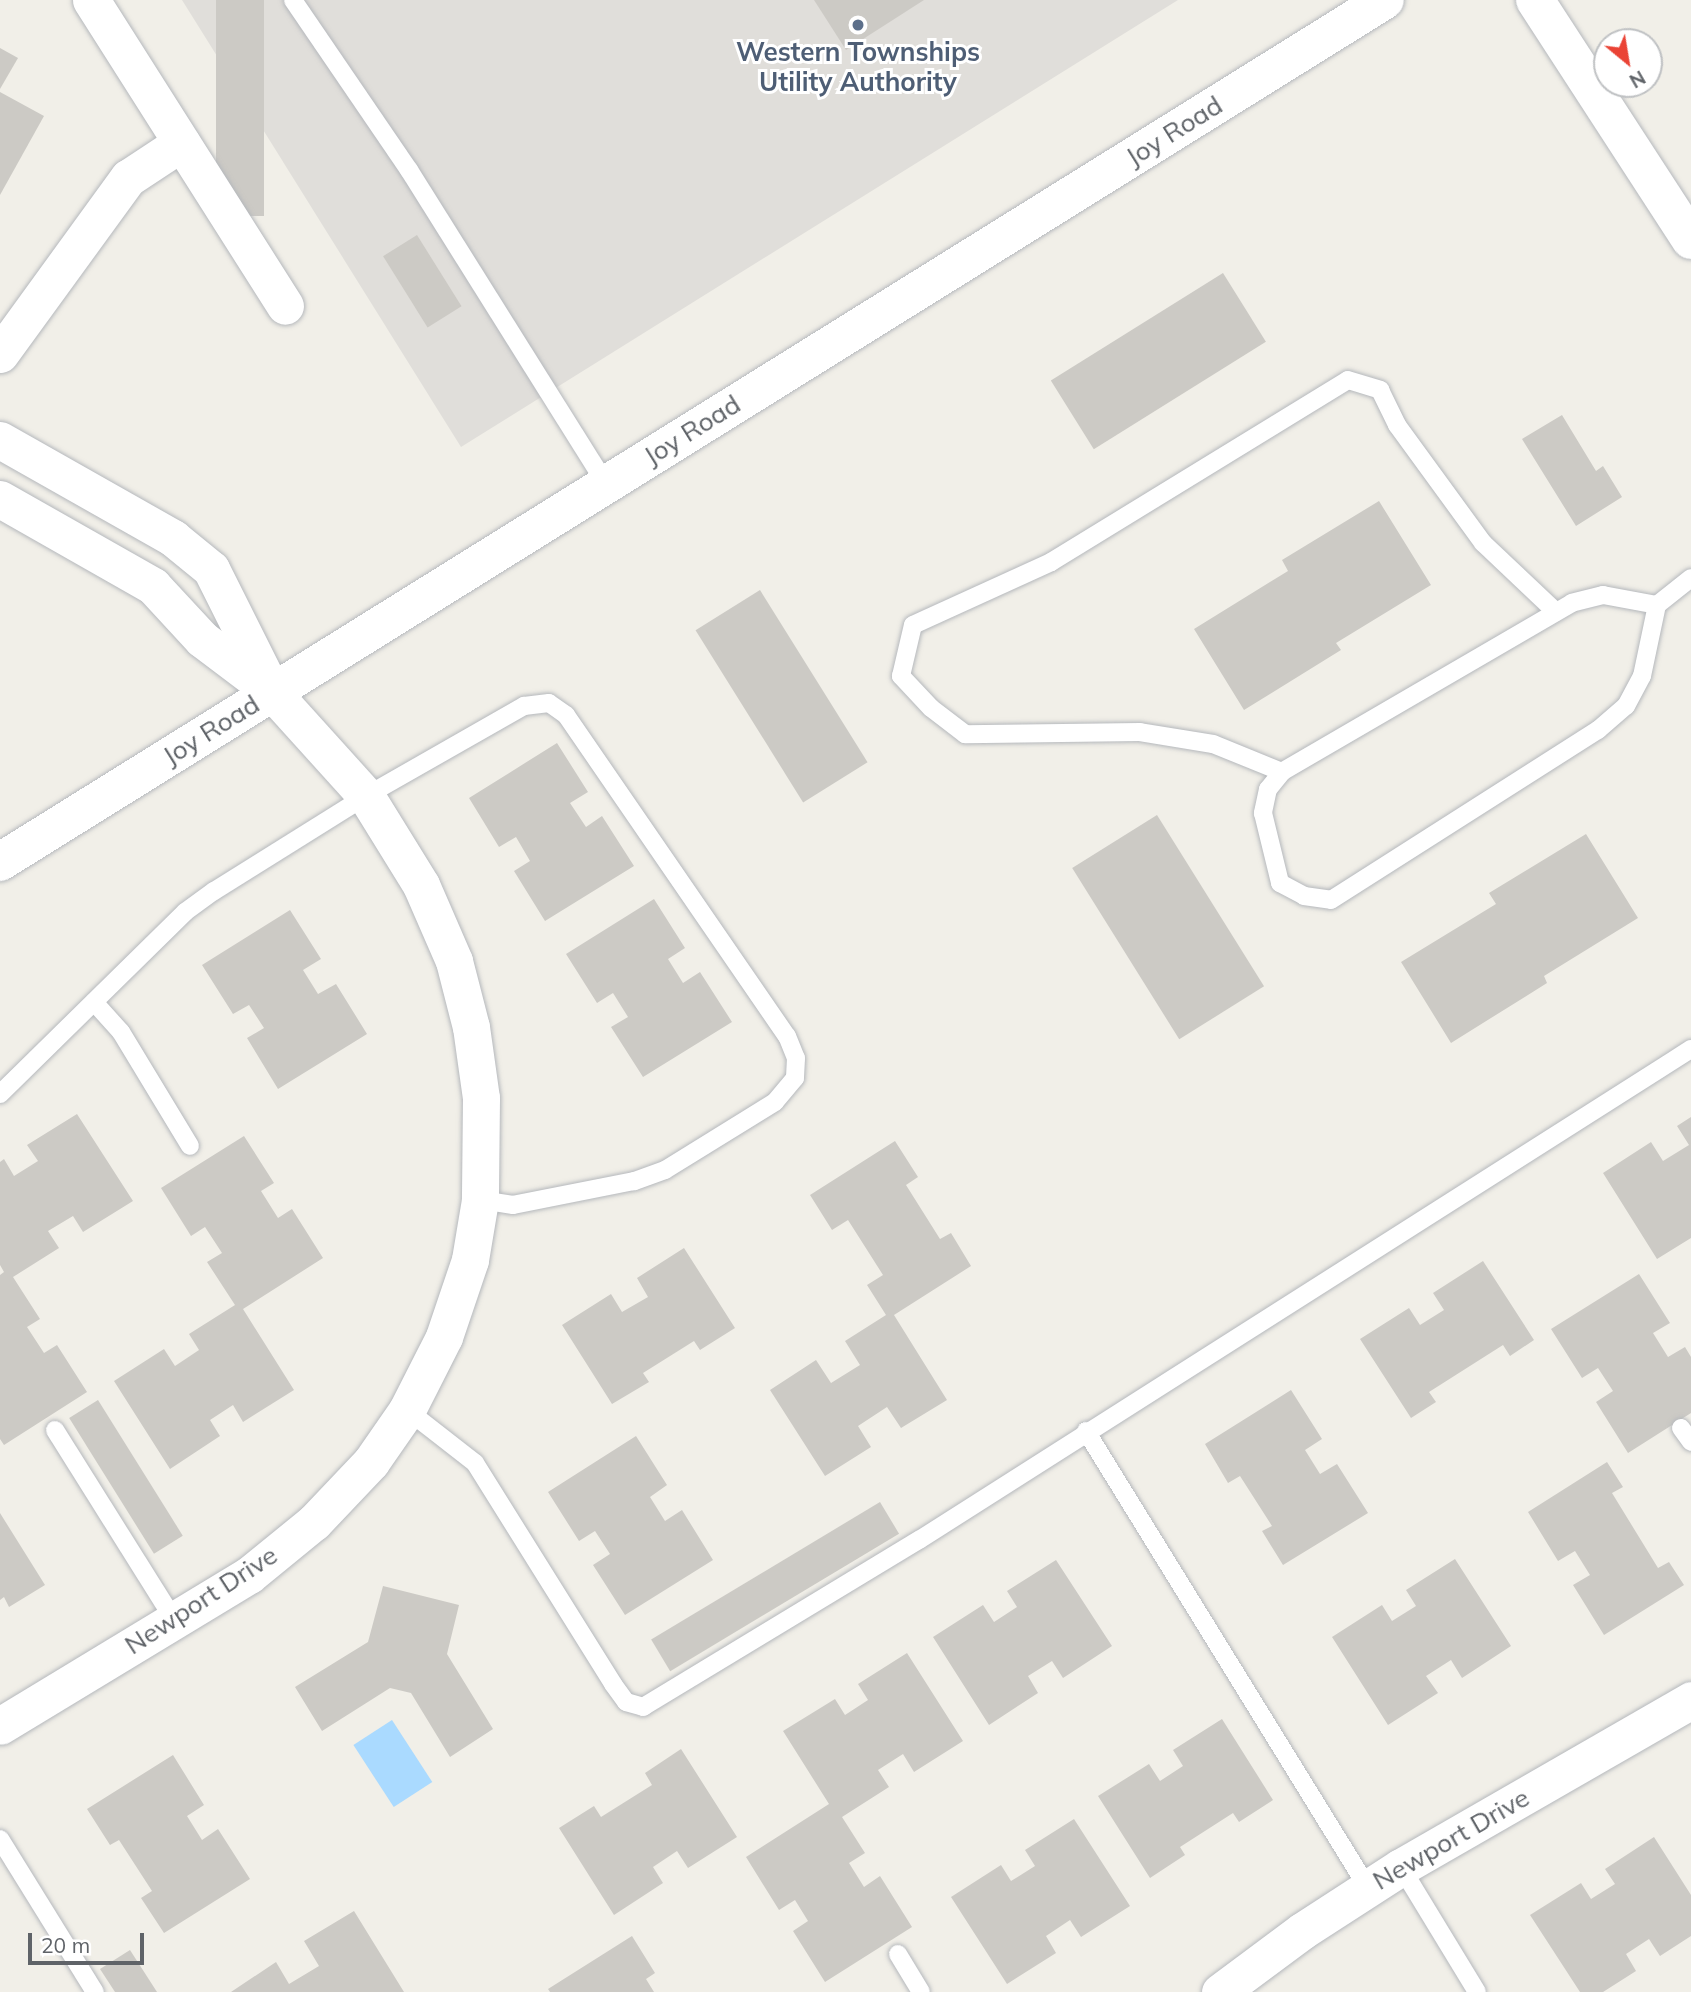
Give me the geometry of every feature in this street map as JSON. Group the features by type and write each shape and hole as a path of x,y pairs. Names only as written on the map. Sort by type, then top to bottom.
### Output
{"street":[{"path":"91,0 285,306"},
{"name":"Joy Road","path":"0,862 1385,0"},
{"path":"1535,0 1691,240"},
{"path":"0,354 128,178 181,143"},
{"path":"0,440 173,538 211,569 272,692"},
{"path":"0,499 153,586 202,639 272,692"},
{"name":"Newport Drive","path":"0,1726 249,1574 314,1522 371,1462 407,1410 444,1337 470,1260 480,1200 481,1098 471,1027 454,961 421,885 366,796 272,692"},
{"name":"Newport Drive","path":"1220,1992 1401,1867 1691,1700"}],"lane":[{"path":"293,0 409,170 606,484"},
{"path":"1282,772 1213,744 1140,732 965,734 931,708 901,676 913,625 1051,562 1348,380 1380,390 1397,425 1483,543 1556,612"},
{"path":"1657,605 1603,595 1556,612 1282,772 1268,789 1263,813 1280,883 1304,896 1331,900 1598,730 1626,706 1642,676 1657,605 1691,578"},
{"path":"0,1094 185,912 366,796 524,706 549,703 566,715 787,1036 796,1058 795,1078 775,1102 665,1170 634,1181 513,1205 480,1200"},
{"path":"94,1002 121,1032 190,1146"},
{"path":"407,1410 475,1463 613,1684 635,1708 665,1697 1691,1049"},
{"path":"54,1430 174,1620"},
{"path":"1086,1431 1368,1888"},
{"path":"0,1839 95,1992"},
{"path":"1401,1867 1477,1992"},
{"path":"898,1954 921,1992"}],"shaded area":[{"path":"182,0 1178,0 461,447"}],"water":[{"path":"392,1720 432,1782 394,1807 353,1745"}],"building":[{"path":"216,0 264,0 264,216 216,216"},
{"name":"Western Townships Utility Authority","path":"814,0 924,0 846,50"},
{"path":"0,48 18,58 0,89"},
{"path":"0,92 44,116 0,195"},
{"path":"417,235 462,306 428,327 383,256"},
{"path":"1223,273 1266,342 1094,449 1051,381"},
{"path":"1562,415 1596,471 1603,466 1622,497 1576,526 1522,439"},
{"path":"1379,501 1431,585 1336,643 1341,650 1244,710 1194,629 1288,571 1282,560"},
{"path":"760,590 868,762 803,802 696,630"},
{"path":"557,743 588,792 570,803 586,827 602,816 634,866 545,921 514,871 530,861 516,837 499,847 469,798"},
{"path":"1157,815 1264,986 1179,1039 1072,868"},
{"path":"1586,834 1638,918 1544,976 1547,983 1451,1043 1401,962 1496,904 1489,893"},
{"path":"654,899 685,948 668,959 683,983 700,972 732,1022 643,1077 611,1027 628,1017 613,993 597,1003 566,954"},
{"path":"290,910 321,959 303,970 318,994 336,984 367,1034 278,1089 247,1038 264,1028 249,1005 233,1014 202,965"},
{"path":"77,1114 133,1201 83,1232 73,1216 48,1231 59,1248 13,1277 40,1319 27,1327 44,1353 57,1345 87,1392 4,1445 0,1439 0,1275 4,1272 0,1265 0,1162 4,1159 14,1176 38,1161 27,1145"},
{"path":"1691,1117 1691,1238 1657,1259 1603,1173 1651,1142 1663,1161 1689,1145 1677,1126"},
{"path":"244,1136 274,1183 261,1191 278,1218 292,1209 323,1258 243,1309 294,1390 243,1422 233,1405 210,1420 220,1436 170,1469 114,1381 164,1349 175,1366 199,1350 189,1334 235,1305 207,1262 222,1253 205,1227 191,1236 161,1188"},
{"path":"895,1141 918,1177 906,1185 940,1239 951,1233 971,1266 894,1315 947,1400 901,1428 887,1407 858,1426 871,1447 825,1476 770,1390 816,1360 831,1383 860,1365 845,1341 886,1315 867,1285 883,1275 848,1220 832,1230 810,1195"},
{"path":"684,1248 735,1328 700,1350 694,1341 643,1373 649,1382 612,1404 562,1325 611,1294 622,1312 648,1297 637,1278"},
{"path":"1483,1261 1534,1340 1510,1356 1503,1345 1429,1392 1436,1402 1411,1418 1360,1339 1409,1308 1420,1325 1444,1310 1433,1293"},
{"path":"1639,1274 1670,1323 1653,1333 1668,1357 1685,1347 1691,1357 1691,1413 1628,1453 1596,1402 1613,1391 1598,1368 1582,1378 1551,1329"},
{"path":"1291,1390 1322,1439 1305,1450 1320,1474 1337,1464 1368,1513 1283,1565 1262,1531 1272,1526 1240,1476 1228,1483 1205,1444"},
{"path":"98,1400 183,1536 154,1554 69,1418"},
{"path":"636,1436 667,1485 650,1497 665,1521 682,1510 713,1560 625,1615 593,1565 610,1554 595,1531 579,1541 548,1492"},
{"path":"1607,1462 1623,1487 1612,1493 1658,1568 1669,1562 1684,1585 1604,1635 1573,1585 1590,1575 1575,1551 1558,1561 1528,1512"},
{"path":"880,1502 899,1534 670,1671 651,1640"},
{"path":"0,1513 45,1585 9,1607 4,1597 0,1600"},
{"path":"1455,1559 1511,1646 1462,1678 1451,1660 1426,1676 1438,1693 1388,1725 1332,1637 1382,1605 1392,1621 1416,1606 1406,1590"},
{"path":"1056,1560 1112,1646 1063,1678 1052,1661 1028,1676 1038,1693 989,1725 933,1637 983,1605 994,1622 1017,1607 1007,1591"},
{"path":"383,1586 459,1605 447,1654 493,1729 450,1757 411,1693 390,1688 322,1731 295,1687 368,1642"},
{"path":"907,1653 963,1741 914,1772 903,1754 878,1770 889,1787 842,1817 865,1853 849,1863 864,1887 880,1876 912,1927 825,1982 793,1931 808,1921 795,1900 779,1910 746,1857 829,1804 783,1731 835,1699 845,1715 868,1700 858,1684"},
{"path":"1222,1719 1273,1800 1239,1822 1233,1813 1180,1847 1185,1855 1150,1878 1098,1796 1149,1764 1160,1781 1183,1766 1173,1750"},
{"path":"681,1749 737,1837 688,1868 677,1851 653,1867 663,1883 614,1915 559,1828 594,1806 601,1817 652,1785 645,1773"},
{"path":"173,1755 204,1805 187,1816 202,1840 218,1829 250,1879 164,1933 141,1898 152,1891 119,1840 110,1845 87,1809"},
{"path":"1074,1819 1130,1906 1081,1937 1070,1920 1046,1936 1056,1953 1007,1984 951,1897 1001,1865 1011,1881 1035,1866 1025,1850"},
{"path":"1654,1837 1691,1895 1691,1936 1660,1956 1649,1939 1626,1954 1636,1971 1603,1992 1580,1992 1530,1915 1581,1883 1591,1899 1615,1884 1605,1869"},
{"path":"354,1911 404,1992 231,1992 276,1962 289,1984 319,1966 304,1941"},
{"path":"632,1936 655,1973 646,1979 654,1992 550,1992 548,1989"},
{"path":"130,1950 157,1992 115,1992 100,1969"}],"place":[{"name":"Western Townships Utility Authority","path":"858,25"}]}
